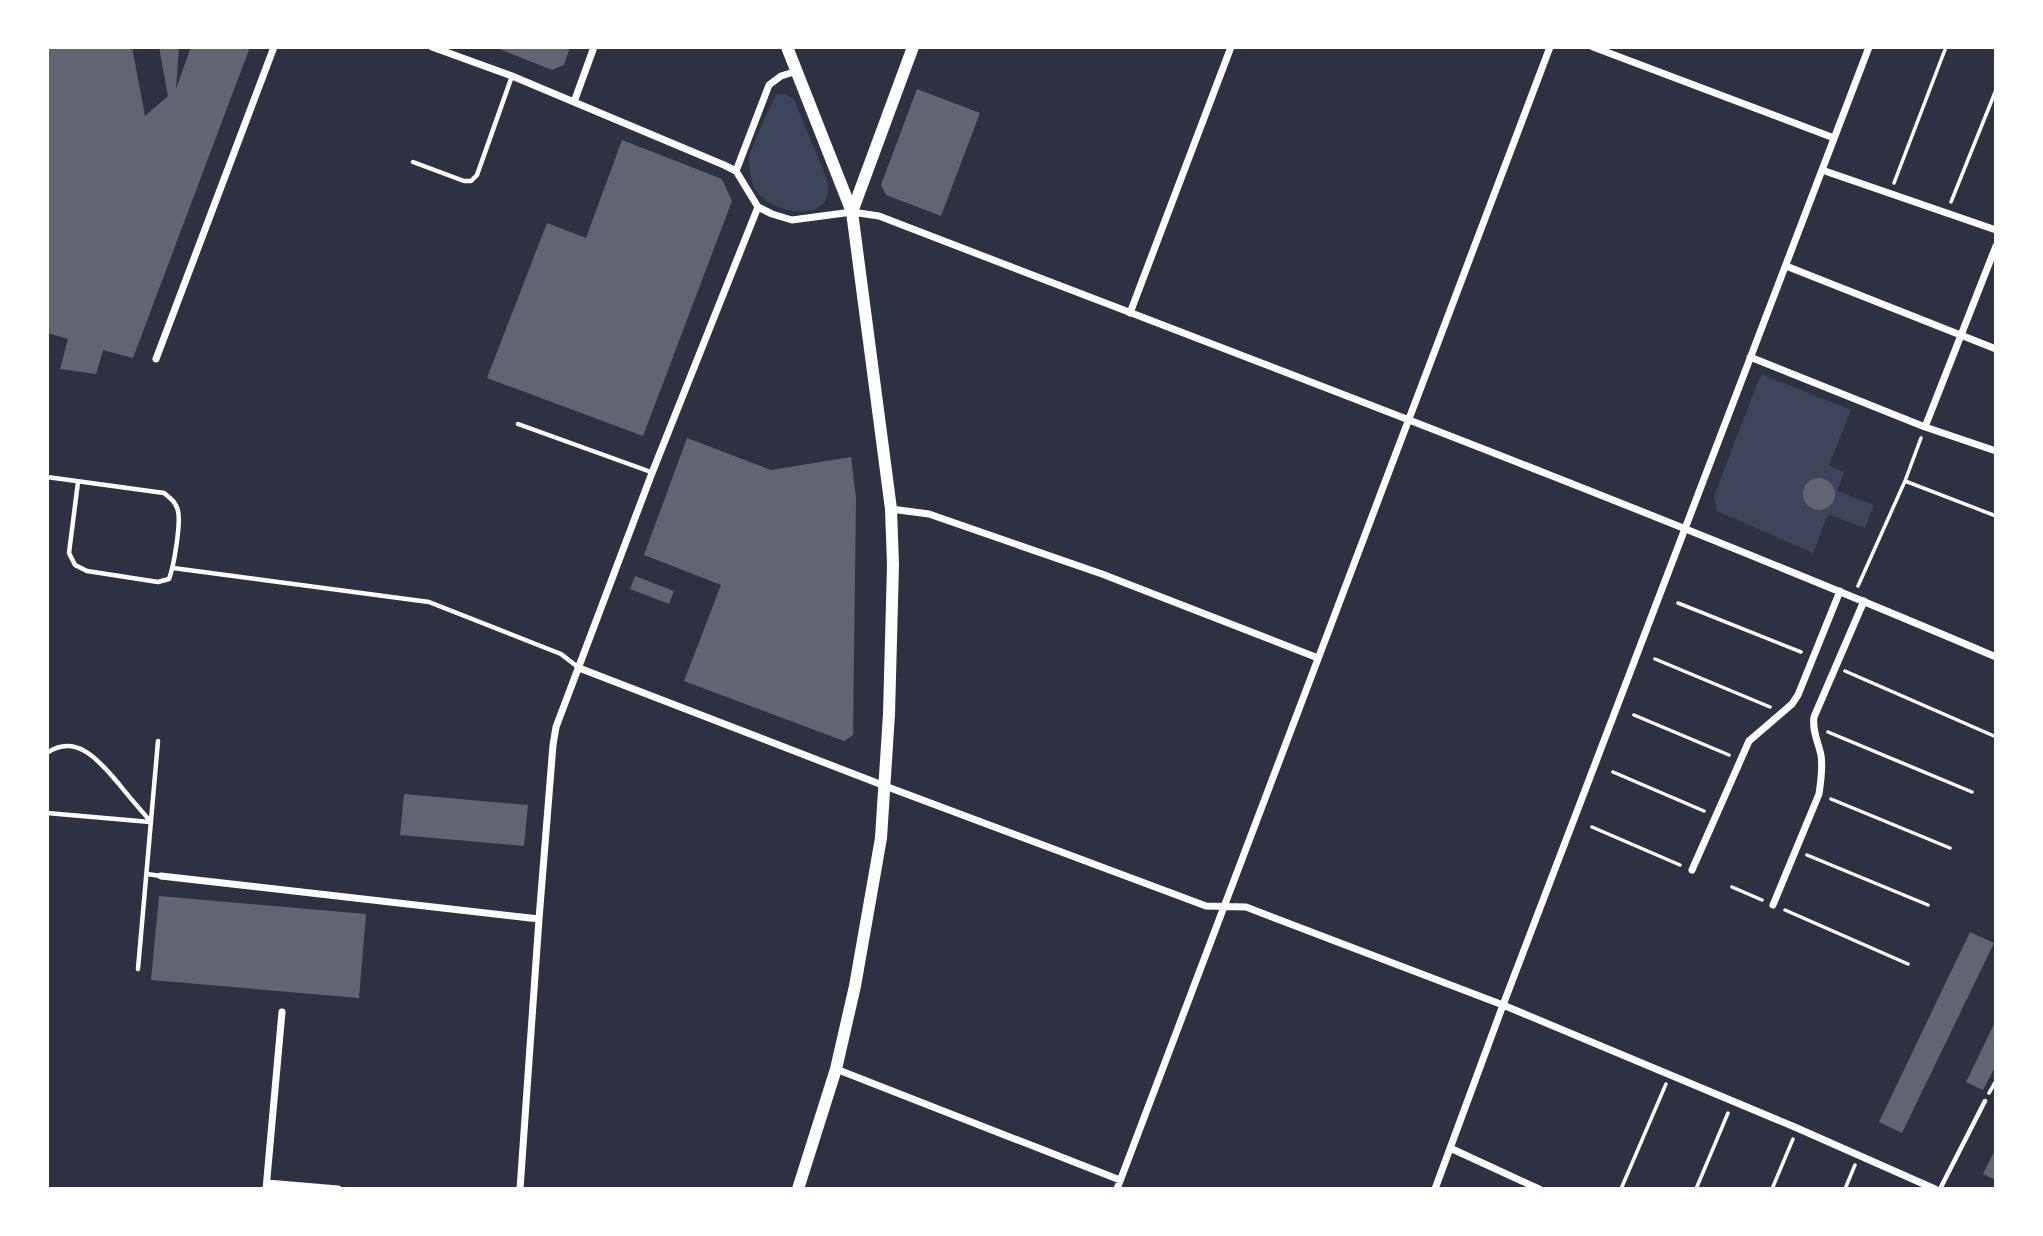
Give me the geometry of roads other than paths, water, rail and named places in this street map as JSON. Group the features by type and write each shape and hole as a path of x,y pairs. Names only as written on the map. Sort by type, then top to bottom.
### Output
{"street":[{"path":"156,359 274,47"},
{"path":"432,47 512,76 736,171 758,207 772,215 792,220 852,212 879,216 1685,528 1996,656"},
{"path":"573,102 594,47"},
{"path":"787,47 852,212 891,509 893,565 881,838 855,986 836,1069 798,1189"},
{"path":"852,212 913,47"},
{"path":"1130,313 1231,47"},
{"path":"1117,1189 1549,47"},
{"path":"1593,47 1834,138"},
{"path":"1436,1189 1503,1005 1869,47"},
{"path":"736,171 769,85 781,76 797,71"},
{"path":"1822,170 1996,230"},
{"path":"520,1189 538,919 556,727 652,473 758,207"},
{"path":"1925,426 1996,246"},
{"path":"1786,266 1996,349"},
{"path":"1750,357 1996,451"},
{"path":"891,509 929,514 1102,574 1318,658"},
{"path":"1692,870 1749,741 1783,712 1798,695 1840,591"},
{"path":"1773,905 1819,794 1822,778 1821,757 1813,726 1814,717 1864,601"},
{"path":"579,668 1206,906 1246,907 1503,1005 1938,1189"},
{"path":"161,876 538,919"},
{"path":"282,1012 266,1186 338,1189"},
{"path":"836,1069 1120,1180"},
{"path":"1450,1148 1539,1189"}],"lane":[{"path":"413,162 464,181 471,181 477,175 512,76"},
{"path":"517,424 652,473"},
{"path":"47,477 164,493 174,501 179,513 173,568 169,579 158,582 87,571 75,565 69,553 78,482"},
{"path":"173,568 429,602 561,654 579,668"},
{"path":"138,969 158,741"},
{"path":"47,753 70,746 91,754 151,822"},
{"path":"47,813 151,822"},
{"path":"147,874 161,876"},
{"path":"1938,1189 1985,1101"}]}
